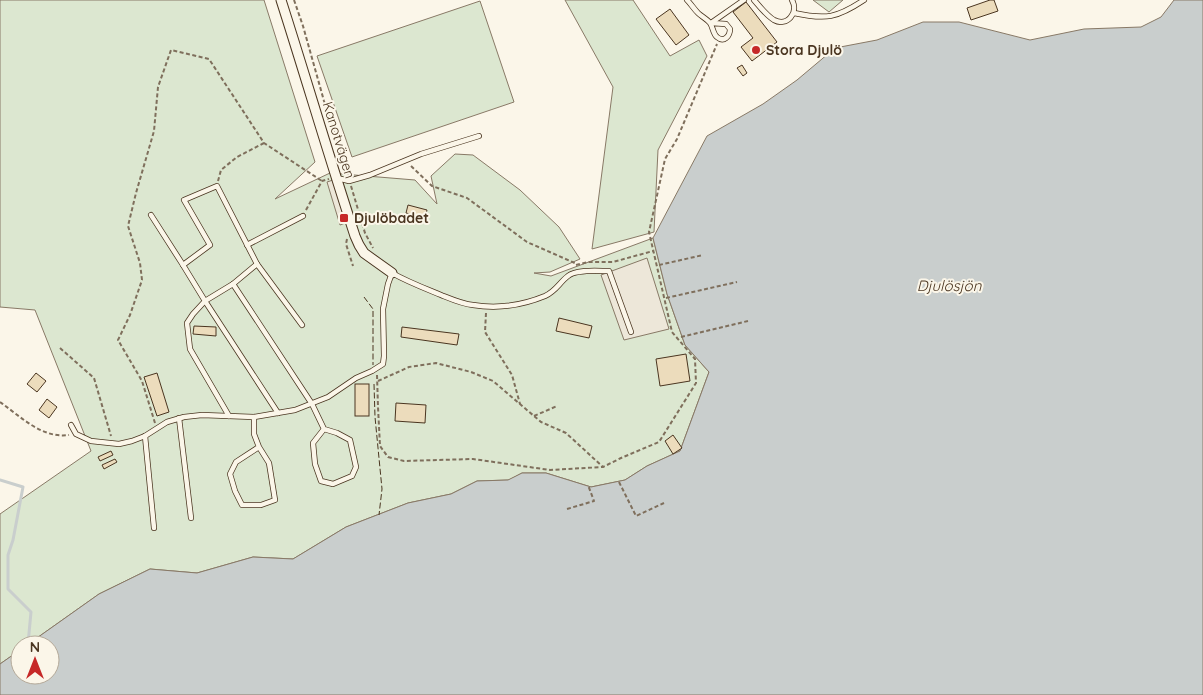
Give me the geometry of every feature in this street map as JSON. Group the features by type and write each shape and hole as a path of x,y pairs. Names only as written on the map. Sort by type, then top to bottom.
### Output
{"street":[{"name":"Kanotvägen","path":"281,0 336,178 359,245 364,253 392,273"}],"lane":[{"path":"687,0 698,13 711,23 719,39 729,36 729,27 726,24 711,23"},
{"path":"711,23 744,0"},
{"path":"754,0 768,16 776,21 784,21 792,17 794,13 792,0"},
{"path":"794,13 818,18 833,16 849,10 864,0"},
{"path":"336,178 350,181 370,175 420,154 479,136"},
{"path":"183,265 210,245 184,200 217,186 256,264 302,325"},
{"path":"152,215 278,413"},
{"path":"247,244 303,216"},
{"path":"229,416 190,349 187,323 206,301 234,284 256,264"},
{"path":"71,425 76,434 91,441 119,444 144,436 167,422 179,418 202,415 254,417 294,410 328,397 356,378 382,364 384,356 383,309 392,273 411,283 455,300 473,305 487,306 518,304 546,295 575,272 609,271 631,332"},
{"path":"234,284 312,404 324,428 350,440 356,467 352,476 333,484 321,481 315,464 313,443 324,428"},
{"path":"254,417 254,434 259,447 269,463 275,500 261,505 242,505 230,474 236,462 259,447"},
{"path":"179,418 191,518"},
{"path":"144,436 154,528"}],"path":[{"path":"294,0 365,233 375,251"},
{"path":"377,368 380,446 388,457 404,461 473,459 550,470 603,467 659,442 696,383 695,359 672,332 649,232 665,159 677,139 719,39"},
{"path":"156,428 142,381 118,340 142,280 140,263 128,226 154,131 158,87 171,50 209,59 264,142 322,181 336,178"},
{"path":"217,186 221,170 237,157 264,142"},
{"path":"405,160 432,186 467,198 527,242 577,264"},
{"path":"303,216 322,181"},
{"path":"570,267 588,262 613,262 654,251"},
{"path":"659,265 703,255"},
{"path":"666,298 737,282"},
{"path":"487,306 485,332 512,374 520,404"},
{"path":"681,337 748,321"},
{"path":"60,348 94,378 114,443"},
{"path":"378,381 409,367 436,362 471,372 493,381 541,422 566,433 603,467"},
{"path":"0,402 43,432 63,436 76,434"},
{"path":"534,416 556,406"},
{"path":"619,482 636,516 664,503"},
{"path":"567,509 594,501 588,485"}],"green space":[{"path":"0,0 264,0 315,162 275,199 330,173 415,180 437,204 431,176 455,154 473,155 520,190 559,227 580,259 550,272 534,273 551,276 653,238 667,294 685,345 709,372 680,451 647,466 625,480 591,487 546,473 522,473 509,480 477,481 451,494 408,503 346,527 293,559 253,557 197,573 150,569 99,594 41,635 10,635 10,657 0,664 0,514 91,451 35,310 0,307"},
{"path":"565,0 633,0 670,56 699,40 707,56 658,150 654,232 592,249 613,87"},
{"path":"813,0 843,0 829,12"},
{"path":"480,1 514,102 352,157 317,56"}],"shaded area":[{"path":"336,179 348,222 340,225 327,182"},
{"path":"647,258 669,329 624,340 601,275"}],"water":[{"name":"Djulösjön","path":"1174,0 1203,0 1203,695 0,695 0,664 10,657 10,685 60,685 60,635 41,635 99,594 150,569 197,573 253,557 293,559 346,527 408,503 451,494 477,481 508,480 522,473 546,473 591,487 625,480 647,466 680,451 709,372 685,345 667,294 653,238 707,136 763,104 797,80 835,48 877,40 923,22 959,22 1030,40 1084,29 1141,27 1161,17"}],"building":[{"path":"994,0 998,11 971,20 967,8"},
{"path":"746,2 777,42 752,61 741,47 753,38 733,12"},
{"path":"670,9 689,35 676,45 656,19"},
{"path":"742,65 747,73 743,76 737,68"},
{"path":"408,205 427,210 425,218 406,213"},
{"path":"559,318 592,326 589,338 556,331"},
{"path":"194,326 216,327 216,336 193,334"},
{"path":"402,327 459,334 457,345 401,337"},
{"path":"686,354 690,381 660,386 656,359"},
{"path":"36,373 46,381 37,392 27,384"},
{"path":"157,373 169,412 157,416 144,377"},
{"path":"355,384 369,384 369,416 355,416"},
{"path":"47,399 57,407 49,418 39,410"},
{"path":"396,403 426,405 425,423 395,421"},
{"path":"673,435 682,448 673,454 665,441"},
{"path":"111,451 113,455 100,461 98,457"},
{"path":"115,459 117,462 104,469 102,465"}],"waterway":[{"path":"0,480 23,487 13,540 8,555 8,589 31,612 29,635"}],"fence":[{"path":"364,297 373,309 373,365"},
{"path":"374,384 375,417 382,489 379,515"}],"place":[{"name":"Stora Djulö","path":"756,50"},
{"name":"Djulöbadet","path":"344,218"}]}
